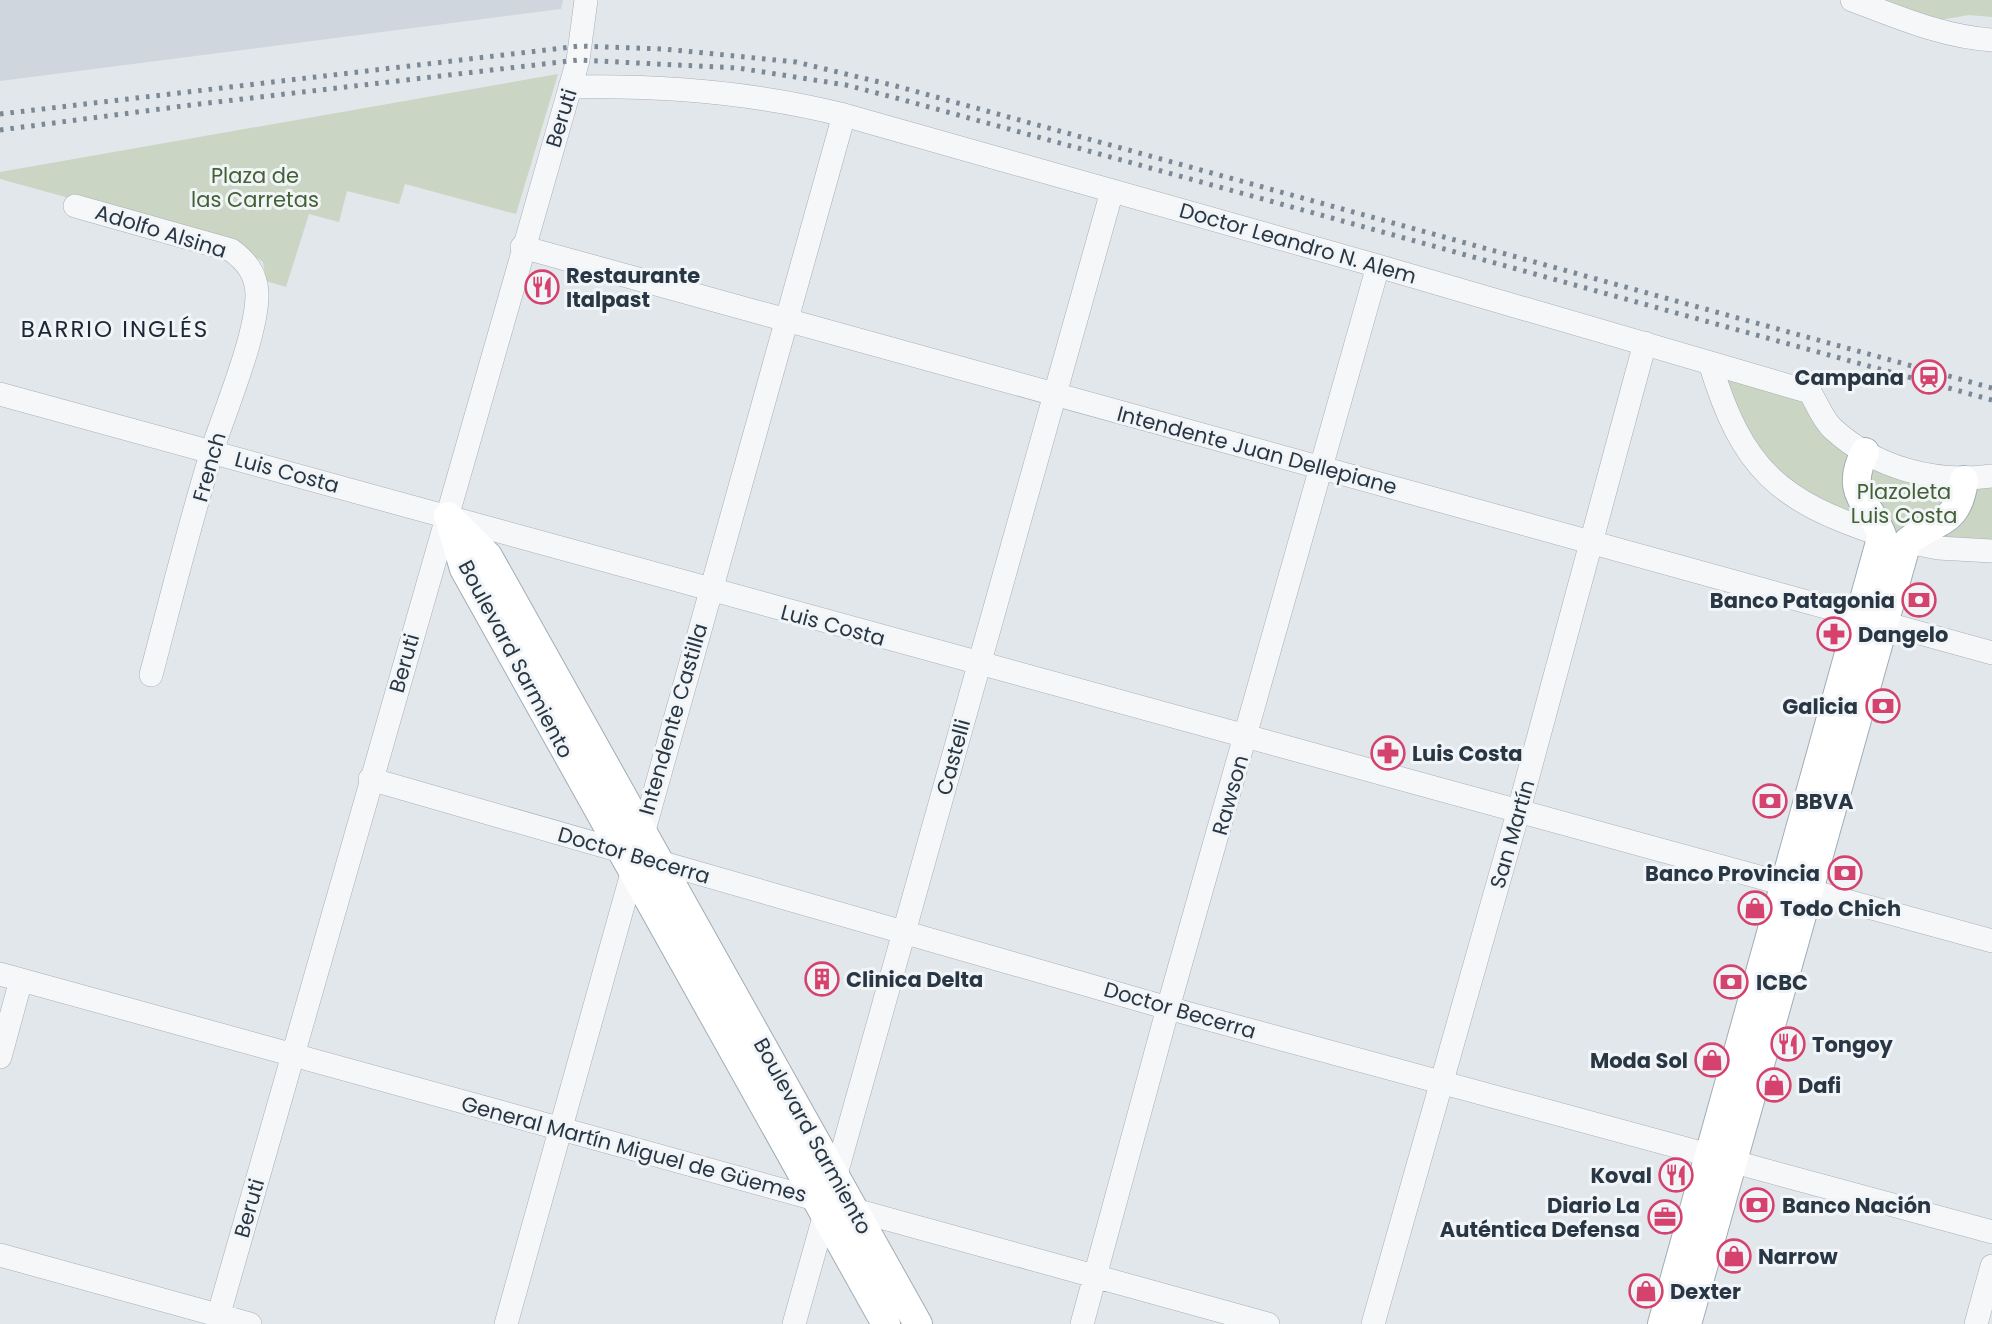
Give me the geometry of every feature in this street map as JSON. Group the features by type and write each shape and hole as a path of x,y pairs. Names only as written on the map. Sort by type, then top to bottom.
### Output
{"main road":[{"path":"1865,452 1857,476 1856,491 1895,538"},
{"path":"1895,538 1951,517 1959,503 1964,480"},
{"name":"Boulevard Sarmiento","path":"448,516 488,556 638,854 832,1201 886,1324"},
{"path":"1662,1324 1721,1158 1895,538"},
{"path":"1687,1324 1721,1158"},
{"name":"Boulevard Sarmiento","path":"832,1201 918,1324"}],"street":[{"name":"Beruti","path":"217,1320 578,60 586,0"},
{"path":"1852,0 1922,26 1973,39 1992,40"},
{"name":"Doctor Leandro N. Alem","path":"570,87 645,86 730,93 793,102 844,115 1810,392 1831,427 1865,452 1898,468 1923,475 1964,480 1992,476"},
{"name":"Intendente Castilla","path":"506,1324 844,115"},
{"name":"Castelli","path":"794,1324 832,1201 1112,191"},
{"name":"Adolfo Alsina","path":"75,206 231,250 245,260"},
{"name":"Intendente Juan Dellepiane","path":"523,247 1992,653"},
{"name":"French","path":"151,675 212,451 256,316 257,292 253,274 245,260"},
{"name":"Rawson","path":"1082,1324 1168,1008 1247,738 1378,266"},
{"name":"San Martín","path":"1373,1324 1518,813 1645,343"},
{"path":"1710,363 1722,403 1739,440 1766,476 1802,504 1895,538 1938,548 1992,551"},
{"name":"Luis Costa","path":"0,394 448,516 709,591 1992,941"},
{"name":"Doctor Becerra","path":"370,779 1168,1008 1992,1232"},
{"path":"0,1057 11,977"},
{"name":"General Martín Miguel de Güemes","path":"11,977 560,1129 832,1201 1268,1324"},
{"path":"0,1255 217,1320 250,1324"},
{"path":"1976,1324 1992,1266"}],"shaded area":[{"path":"0,0 563,0 561,9 0,81"}],"green space":[{"path":"1881,0 1992,0 1992,17 1969,15 1940,20"},
{"name":"Plaza de las Carretas","path":"558,74 516,214 405,184 399,204 347,191 339,222 309,214 286,287 266,281 263,262 237,244 0,179 0,172"},
{"name":"Plazoleta Luis Costa","path":"1710,363 1810,392 1865,452 1992,476 1992,551 1882,535 1766,476"}],"railway":[{"path":"0,114 580,46 664,49 796,62 896,86 1992,388"},
{"path":"0,130 578,60 738,68 846,85 900,99 1992,400"}],"place":[{"name":"Restaurante Italpast","path":"542,287"},
{"name":"Campana","path":"1929,377"},
{"name":"Banco Patagonia","path":"1919,600"},
{"name":"Dangelo","path":"1834,634"},
{"name":"Galicia","path":"1883,706"},
{"name":"Luis Costa","path":"1388,753"},
{"name":"BBVA","path":"1770,801"},
{"name":"Banco Provincia","path":"1845,873"},
{"name":"Todo Chich","path":"1755,908"},
{"name":"Clinica Delta","path":"822,979"},
{"name":"ICBC","path":"1731,982"},
{"name":"Tongoy","path":"1788,1044"},
{"name":"Moda Sol","path":"1712,1060"},
{"name":"Dafi","path":"1774,1085"},
{"name":"Koval","path":"1676,1175"},
{"name":"Banco Nación","path":"1757,1205"},
{"name":"Diario La Auténtica Defensa","path":"1665,1217"},
{"name":"Narrow","path":"1734,1256"},
{"name":"Dexter","path":"1646,1291"}],"district":[{"name":"BARRIO INGLÉS","path":"115,329"}]}
